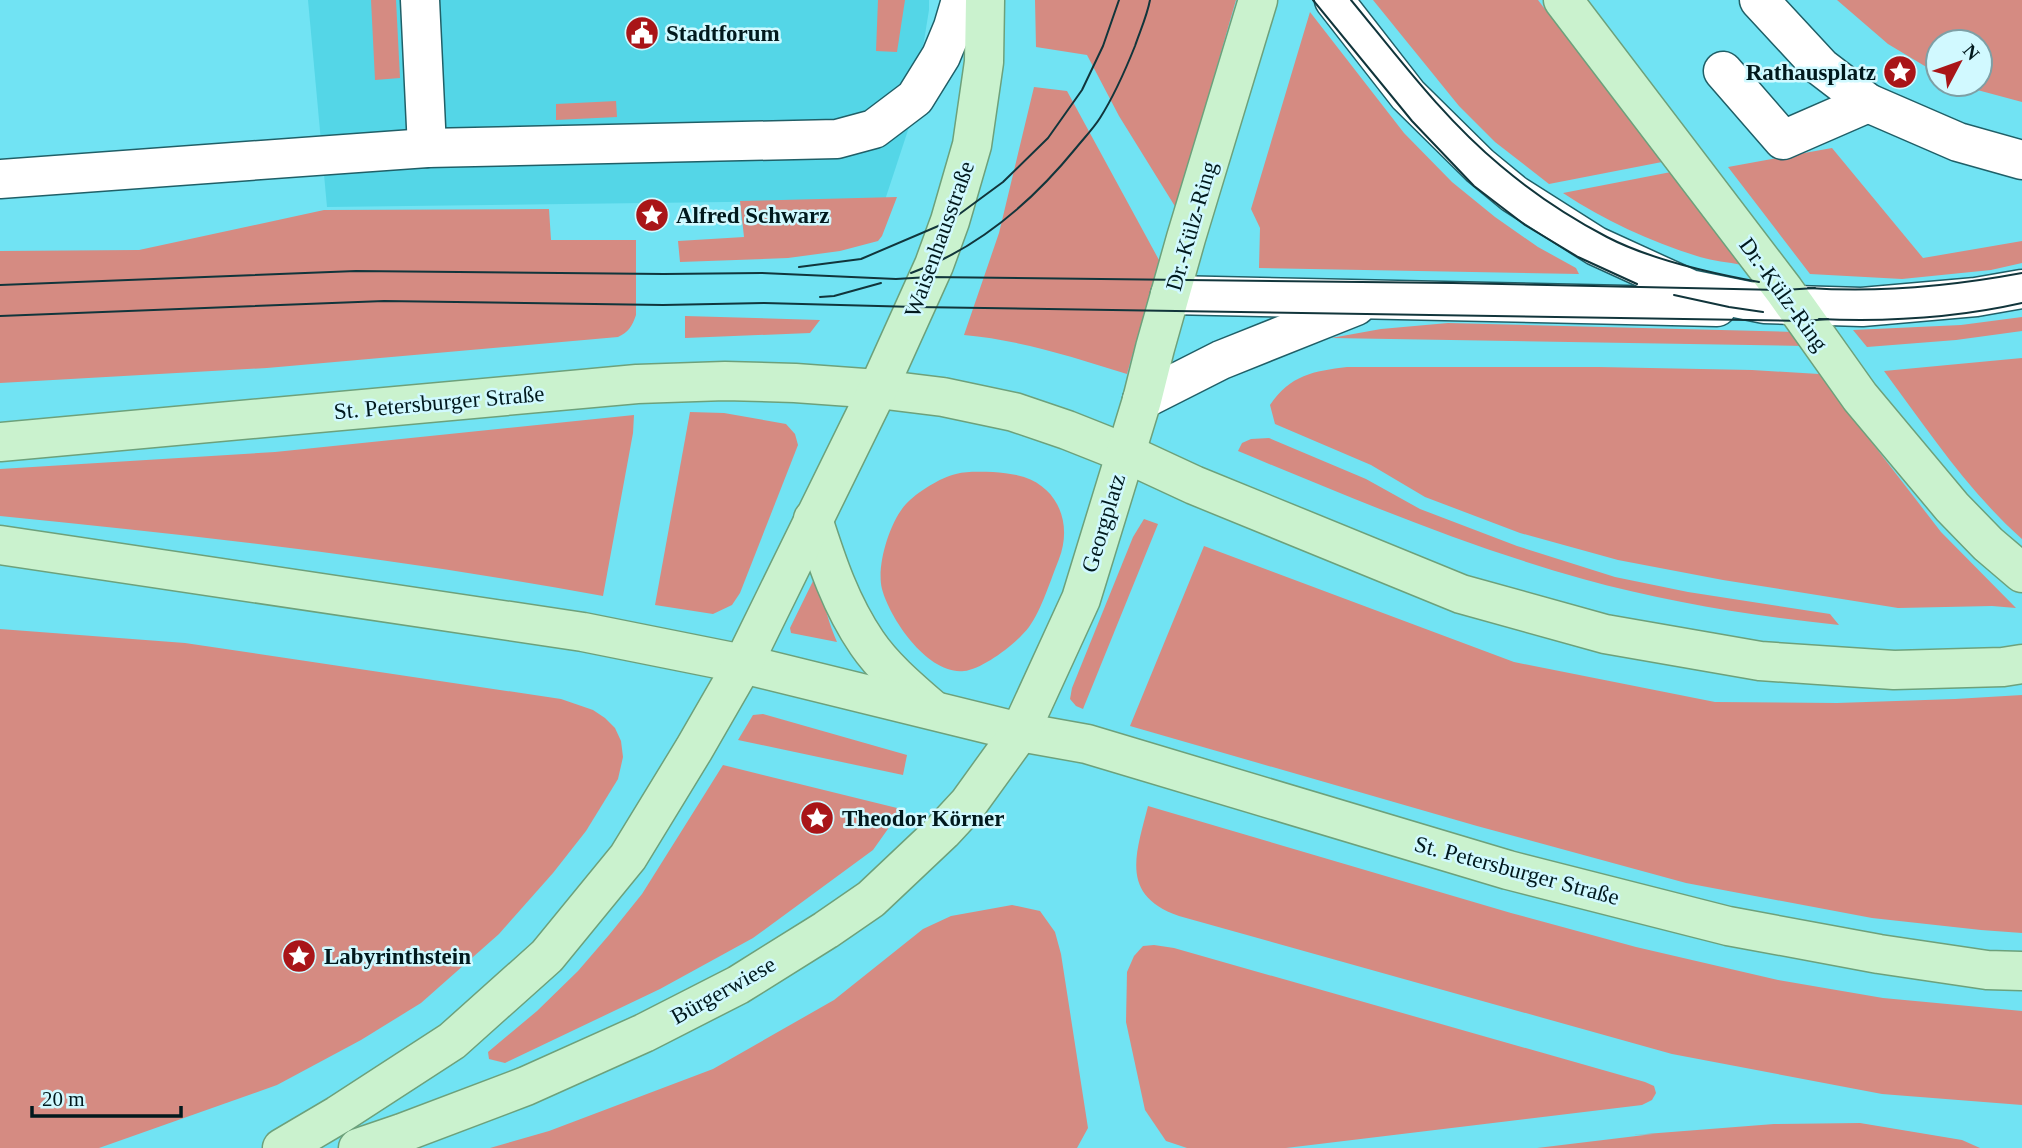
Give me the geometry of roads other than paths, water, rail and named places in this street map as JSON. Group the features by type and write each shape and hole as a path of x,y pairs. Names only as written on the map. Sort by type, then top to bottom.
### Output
{"main road":[{"name":"Waisenhausstraße","path":"878,389 938,254 972,145 984,62 985,0"},
{"name":"Dr.-Külz-Ring","path":"1125,453 1258,0"},
{"name":"Dr.-Külz-Ring","path":"1563,0 1779,304 1952,507 1988,544 2022,573"},
{"name":"St. Petersburger Straße","path":"0,442 637,384 737,381 878,389"},
{"name":"Georgplatz","path":"878,389 943,397 1014,412 1125,453 1081,599 1020,732"},
{"path":"282,1148 452,1041 547,956 628,857 743,664 878,389"},
{"path":"1125,453 1194,485 1461,594 1605,634 1760,661 1894,670 2003,667 2022,664"},
{"path":"813,519 841,597 869,645 933,711"},
{"path":"0,545 583,632 743,664 1020,732"},
{"name":"St. Petersburger Straße","path":"1020,732 1087,744 1508,870 1728,926 1879,954 1987,970 2022,971"},
{"name":"Bürgerwiese","path":"358,1148 526,1086 644,1033 738,985 826,930 871,899 943,831 968,804 1020,732"}],"street":[{"path":"420,0 427,148"},
{"path":"0,180 427,148 837,139 874,129 915,98 941,56 961,0"},
{"path":"1334,0 1408,95 1480,166 1514,194 1596,246 1690,289 1779,304"},
{"path":"1759,0 1821,67 1868,103 1958,142 2022,160"},
{"path":"1723,71 1783,140 1868,103"},
{"path":"1170,295 1729,307 1779,304 1862,307 1976,297 2022,289"},
{"path":"1142,400 1221,360 1371,300"}],"tram line":[{"path":"799,267 861,259 950,221 1003,182 1048,138 1082,90 1103,46 1119,0"},
{"path":"911,273 981,237 1022,205 1059,168 1094,126 1110,101 1135,46 1150,0"},
{"path":"1313,0 1412,121 1474,186 1525,225 1578,257 1637,284"},
{"path":"1351,0 1422,87 1480,148 1565,213 1642,252 1701,270 1759,282"},
{"path":"0,285 356,271 762,273 896,279 929,277 1784,290 1815,288"},
{"path":"1808,288 1862,290 1916,287 2022,273"},
{"path":"820,297 834,296 881,283"},
{"path":"1674,295 1763,312"},
{"path":"0,316 384,301 663,305 764,303 1805,321 1828,319"},
{"path":"1819,319 1921,318 2022,303"}],"place":[{"name":"Stadtforum","path":"642,33"},
{"name":"Rathausplatz","path":"1900,72"},
{"name":"Alfred Schwarz","path":"652,215"},
{"name":"Theodor Körner","path":"817,818"},
{"name":"Labyrinthstein","path":"299,956"}]}
